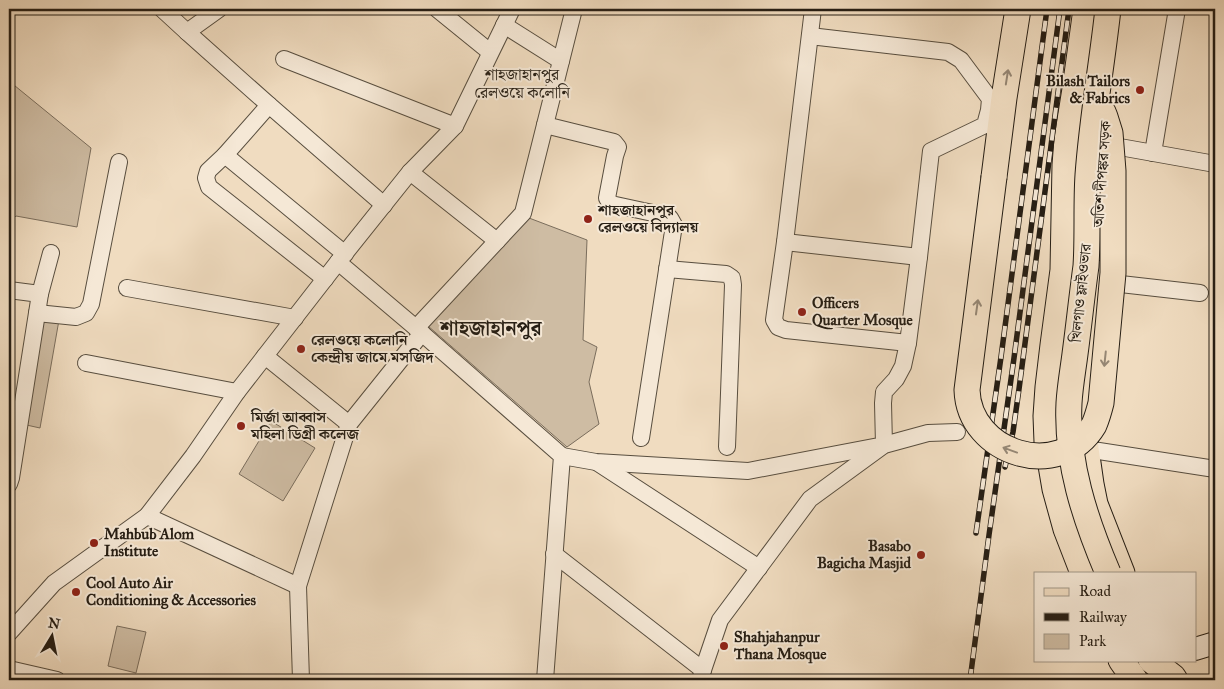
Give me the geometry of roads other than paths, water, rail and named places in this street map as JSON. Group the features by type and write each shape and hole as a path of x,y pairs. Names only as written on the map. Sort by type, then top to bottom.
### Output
{"main road":[{"path":"1018,9 1004,98 967,398 970,409 981,429 1006,450 1025,455 1043,456 1053,454 1068,450 1080,442 1093,426 1101,403 1113,273 1113,171 1110,133 1103,112 1096,106"},
{"path":"1083,572 1066,529 1055,489 1047,434 1048,387 1063,270 1067,139 1086,9"},
{"name":"খিলগাও ফ্লাইওভার","path":"1093,572 1070,509 1062,480 1057,424 1058,389 1074,263 1076,144 1096,9"},
{"name":"খিলগাও ফ্লাইওভার","path":"1108,9 1088,175 1086,266 1069,413 1073,463 1077,482 1094,540 1108,572"},
{"name":"অতিশ দীপঙ্কর সড়ক","path":"1119,9 1102,144 1096,282 1083,411 1086,449 1095,504 1122,572"},
{"path":"1122,662 1134,680"}],"street":[{"path":"162,9 269,106 384,205"},
{"path":"187,32 219,9"},
{"path":"437,9 490,52"},
{"path":"9,633 54,583 148,516 193,456 237,392 325,279 410,172 455,126 512,9"},
{"path":"301,680 298,586 349,424 419,330 523,213 574,9"},
{"path":"813,9 774,320 778,326 786,330 908,343"},
{"path":"1153,153 1177,9"},
{"path":"504,25 561,61"},
{"path":"810,36 948,52 961,60 990,99 985,125 931,151 920,257 908,343 903,366 896,379 884,392 884,445"},
{"path":"284,59 455,126"},
{"path":"269,106 208,171 206,178 209,186 325,279"},
{"path":"545,125 614,142 618,147 607,198 611,204 662,215 670,218 674,225 641,438"},
{"path":"1067,139 1215,164"},
{"path":"225,155 562,456 596,462 748,471 884,445 928,433 957,432"},
{"path":"37,313 76,317 86,313 91,304 119,162"},
{"path":"410,172 497,241"},
{"path":"785,242 920,257"},
{"path":"9,484 40,294 51,253"},
{"path":"667,269 726,274 732,278 727,446"},
{"path":"1096,282 1200,293"},
{"path":"127,288 295,318"},
{"path":"9,290 40,294"},
{"path":"265,356 349,424"},
{"path":"86,362 237,392"},
{"path":"554,554 701,675 720,620 810,499 884,445"},
{"path":"1086,449 1215,470"},
{"path":"545,680 562,456"},
{"path":"596,462 759,568"},
{"path":"148,516 298,586"},
{"path":"1196,650 1215,643"},
{"path":"9,669 57,680"}],"railway":[{"path":"976,533 1047,9"},
{"path":"970,680 1060,9"},
{"path":"1005,467 1013,432 1069,9"}],"place":[{"name":"Bilash Tailors & Fabrics","path":"1140,90"},
{"name":"শাহজাহানপুর রেলওয়ে বিদ্যালয়","path":"588,219"},
{"name":"Officers Quarter Mosque","path":"802,312"},
{"name":"রেলওয়ে কলোনি কেন্দ্রীয় জামে মসজিদ","path":"301,349"},
{"name":"মির্জা আব্বাস মহিলা ডিগ্রী কলেজ","path":"241,426"},
{"name":"Mahbub Alom Institute","path":"94,543"},
{"name":"Basabo Bagicha Masjid","path":"921,555"},
{"name":"Cool Auto Air Conditioning & Accessories","path":"76,592"},
{"name":"Shahjahanpur Thana Mosque","path":"724,646"}],"district":[{"name":"শাহজাহানপুর রেলওয়ে কলোনি","path":"522,83"},
{"name":"শাহজাহানপুর","path":"491,328"}]}
